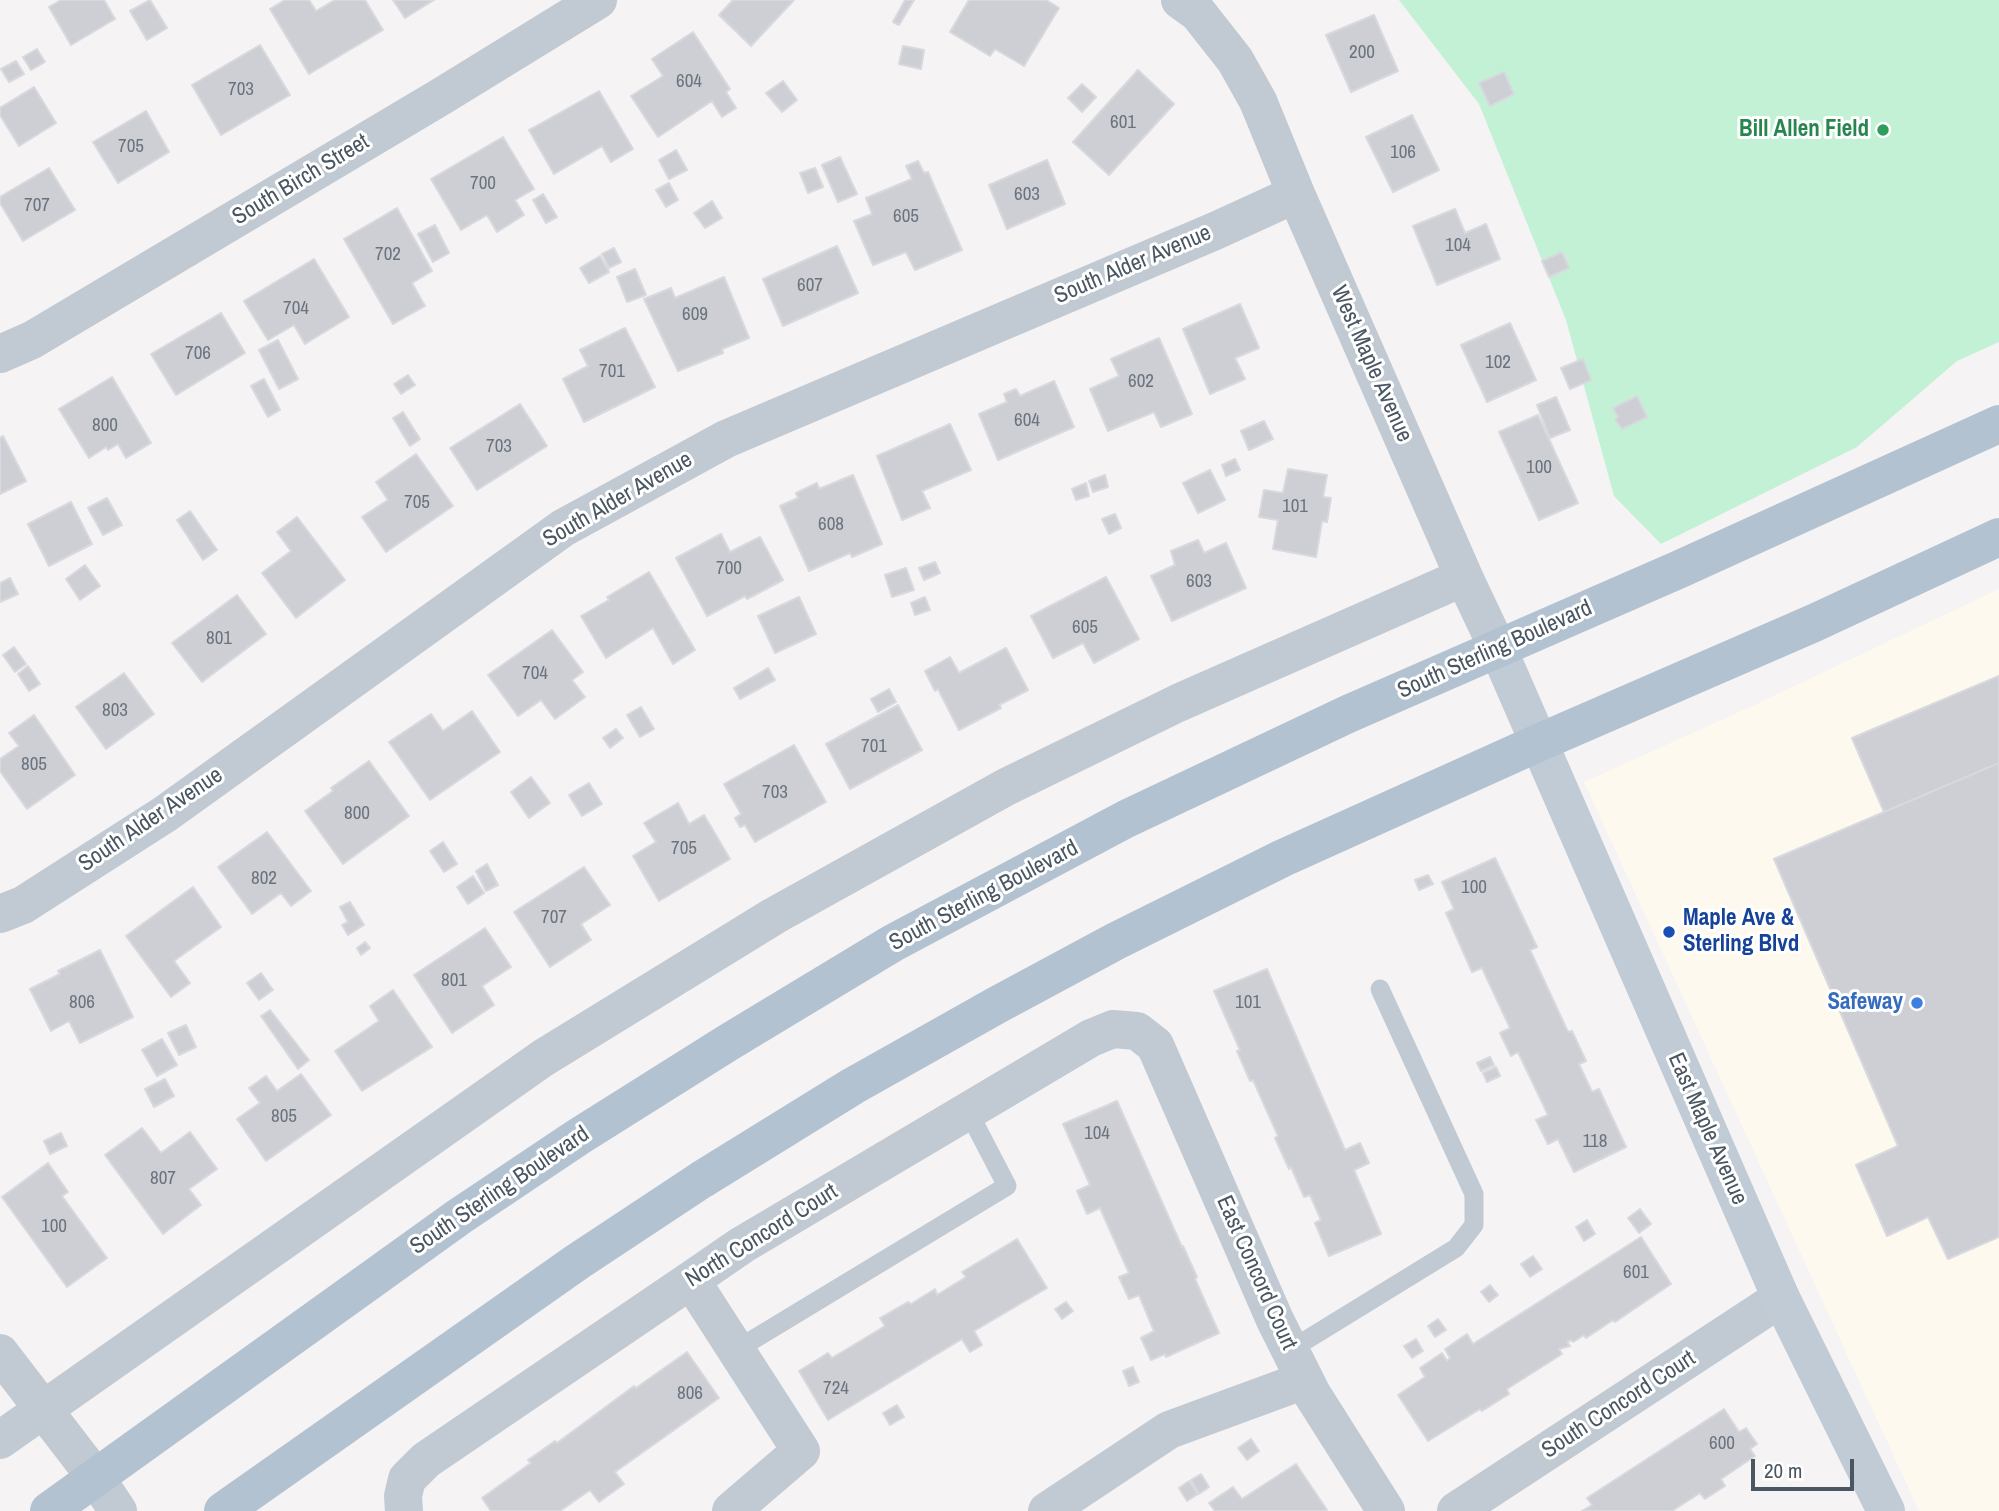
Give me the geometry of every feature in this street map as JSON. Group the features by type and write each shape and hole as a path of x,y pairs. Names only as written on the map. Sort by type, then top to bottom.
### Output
{"main road":[{"name":"South Sterling Boulevard","path":"49,1511 471,1209 729,1041 893,943 1126,820 1348,714 1999,424"},
{"path":"223,1511 576,1262 701,1180 853,1086 1116,941 1283,858 1814,623 1999,537"},
{"name":"West Maple Avenue","path":"1498,649 1538,743"},
{"name":"East Maple Avenue","path":"1538,743 1781,1298 1886,1511"}],"street":[{"name":"South Birch Street","path":"0,354 32,340 598,0"},
{"name":"West Maple Avenue","path":"1180,0 1198,13 1235,60 1258,101 1296,194 1498,649"},
{"name":"South Alder Avenue","path":"0,914 23,905 165,814 564,528 726,439 1215,232 1296,194"},
{"path":"0,1440 543,1058 775,916 1006,787 1178,703 1464,577"},
{"name":"North Concord Court","path":"405,1495 426,1460 742,1245 1091,1038 1113,1029 1137,1031"},
{"name":"East Concord Court","path":"1137,1031 1155,1045 1168,1071 1275,1320 1298,1365 1386,1511"},
{"path":"691,1280 801,1451 731,1511"},
{"name":"South Concord Court","path":"1456,1511 1781,1298"},
{"path":"0,1353 96,1478 118,1511"},
{"path":"1047,1511 1169,1430 1298,1365"}],"lane":[{"path":"1298,1365 1456,1248 1474,1225 1474,1194 1380,989"},
{"path":"736,1350 1007,1186 968,1111"}],"shaded area":[{"path":"1999,589 1999,1511 1919,1511 1584,782"}],"green space":[{"path":"1399,0 1999,0 1999,342 1957,361 1857,447 1661,544 1614,496 1566,320 1479,104"}],"building":[{"path":"61,0 104,0 115,19 71,45 49,7"},
{"path":"150,0 167,28 147,40 130,11"},
{"path":"285,0 309,0 316,11 335,0 365,0 383,30 309,74 270,9"},
{"path":"393,0 434,0 405,18"},
{"path":"733,0 794,0 751,46 719,15"},
{"path":"905,0 914,0 899,25 893,22"},
{"path":"969,0 1046,0 1059,8 1024,66 995,49 990,56 950,32"},
{"path":"1374,15 1398,71 1351,92 1326,35"},
{"path":"693,32 730,89 726,92 736,108 722,117 712,101 658,137 631,96 663,76 652,59"},
{"path":"260,45 290,95 221,135 192,85"},
{"path":"903,46 924,50 921,69 899,64"},
{"path":"37,49 45,62 31,70 23,57"},
{"path":"16,61 24,74 9,82 1,69"},
{"path":"1138,70 1174,104 1109,175 1073,142"},
{"path":"1504,72 1514,94 1490,106 1479,83"},
{"path":"783,81 797,100 782,112 766,93"},
{"path":"1082,84 1096,97 1082,112 1068,98"},
{"path":"34,87 56,123 19,146 0,115 0,108"},
{"path":"599,91 633,149 611,162 602,146 554,174 529,130"},
{"path":"146,111 169,152 118,183 93,142"},
{"path":"1412,115 1439,170 1393,192 1366,137"},
{"path":"503,137 534,189 515,200 524,215 497,232 487,215 461,230 431,179"},
{"path":"676,150 687,170 669,179 659,160"},
{"path":"840,157 857,194 838,202 822,165"},
{"path":"1047,160 1065,204 1007,229 989,185"},
{"path":"918,161 924,173 928,172 962,250 915,270 906,252 873,265 854,221 872,214 866,198 912,179 906,166"},
{"path":"49,168 75,210 23,241 0,203 0,197"},
{"path":"815,168 823,187 808,193 800,173"},
{"path":"669,183 678,200 666,207 656,190"},
{"path":"543,194 557,217 546,223 533,200"},
{"path":"712,201 722,218 705,228 694,213"},
{"path":"397,208 432,271 412,283 425,306 393,324 344,239"},
{"path":"1455,209 1465,233 1486,224 1500,259 1437,285 1413,226"},
{"path":"435,225 449,253 433,262 418,234"},
{"path":"837,246 858,293 783,326 763,279"},
{"path":"614,248 621,262 609,268 602,254"},
{"path":"1562,252 1569,268 1549,277 1542,261"},
{"path":"600,256 609,272 589,283 580,268"},
{"path":"314,259 349,317 305,344 294,325 268,340 244,301"},
{"path":"635,269 646,295 627,302 617,277"},
{"path":"724,277 749,338 722,349 723,353 678,371 644,299 671,288 675,298"},
{"path":"1240,304 1259,348 1235,358 1245,379 1210,394 1183,329"},
{"path":"221,313 245,353 176,395 151,354"},
{"path":"1510,323 1536,380 1487,402 1461,345"},
{"path":"625,328 655,387 584,422 563,379 588,366 580,350"},
{"path":"1159,338 1192,414 1161,427 1154,412 1108,431 1090,389 1119,376 1111,359"},
{"path":"278,340 298,379 279,389 259,350"},
{"path":"1583,359 1591,380 1570,389 1561,368"},
{"path":"408,375 415,385 401,394 394,384"},
{"path":"112,377 151,443 126,458 118,444 108,450 106,447 89,458 59,409"},
{"path":"264,379 280,410 268,417 251,386"},
{"path":"1054,381 1074,427 998,460 979,414 1007,402 1004,394 1016,389 1020,396"},
{"path":"1637,396 1647,417 1622,429 1615,419 1618,417 1613,408"},
{"path":"1556,397 1570,430 1550,438 1537,405"},
{"path":"520,404 547,446 477,490 450,448"},
{"path":"403,412 420,439 410,446 393,418"},
{"path":"1538,415 1578,503 1539,520 1499,432"},
{"path":"1264,421 1273,439 1249,450 1241,431"},
{"path":"950,424 971,470 922,491 930,508 902,520 877,456"},
{"path":"3,436 26,481 0,494 0,438"},
{"path":"416,454 453,506 386,552 362,517 388,500 376,482"},
{"path":"1235,459 1240,470 1226,476 1222,465"},
{"path":"1288,469 1327,475 1323,497 1331,498 1327,522 1322,521 1316,557 1273,549 1278,520 1259,517 1264,490 1283,493"},
{"path":"1210,470 1225,500 1198,513 1183,483"},
{"path":"853,475 882,544 852,557 850,553 809,571 780,506 798,498 796,493 817,483 819,489"},
{"path":"1105,475 1108,487 1093,492 1089,481"},
{"path":"1086,483 1089,496 1076,500 1072,489"},
{"path":"107,498 122,525 103,535 88,508"},
{"path":"71,502 92,544 49,566 28,524"},
{"path":"190,511 217,550 203,560 177,520"},
{"path":"1115,514 1121,528 1109,534 1102,519"},
{"path":"297,517 345,580 296,618 262,573 291,551 277,532"},
{"path":"721,534 730,552 760,537 783,580 707,616 676,558"},
{"path":"1198,540 1204,553 1226,543 1246,588 1172,621 1151,576 1175,565 1171,551"},
{"path":"935,562 940,573 924,580 919,568"},
{"path":"85,565 100,586 80,600 66,579"},
{"path":"906,568 914,590 892,597 885,575"},
{"path":"649,572 695,650 673,664 653,628 606,658 581,616"},
{"path":"1106,577 1139,639 1094,663 1083,643 1053,658 1031,616"},
{"path":"10,578 18,594 0,602 0,583"},
{"path":"237,595 266,634 202,682 172,643"},
{"path":"799,597 816,634 775,653 758,616"},
{"path":"925,597 930,610 915,615 911,603"},
{"path":"552,630 583,672 572,680 585,697 555,719 541,700 518,716 488,675"},
{"path":"14,647 26,664 15,672 3,655"},
{"path":"1006,648 1028,690 959,730 938,689 935,691 925,671 950,657 959,673"},
{"path":"28,666 40,684 29,691 18,674"},
{"path":"768,668 775,680 740,699 734,688"},
{"path":"124,673 154,714 106,749 76,707"},
{"path":"1999,676 1999,763 1884,812 1852,738"},
{"path":"889,689 896,702 878,712 871,699"},
{"path":"898,705 922,750 850,789 826,744"},
{"path":"641,707 654,729 640,737 627,715"},
{"path":"472,711 500,752 430,800 389,742 431,714 443,731"},
{"path":"34,715 75,775 27,809 0,771 0,759 19,746 9,733"},
{"path":"616,729 623,738 610,748 603,738"},
{"path":"794,745 826,802 755,842 745,825 740,827 735,818 741,814 724,784"},
{"path":"369,761 409,816 343,864 305,811 333,791 331,788"},
{"name":"Safeway","path":"1999,763 1999,1237 1948,1259 1928,1217 1887,1236 1856,1165 1898,1146 1774,859"},
{"path":"531,777 550,803 529,818 511,792"},
{"path":"589,783 602,804 582,816 569,795"},
{"path":"678,803 689,824 704,815 730,859 659,901 633,856 656,842 644,823"},
{"path":"267,832 311,891 291,906 281,893 252,914 218,867"},
{"path":"443,842 457,864 444,872 430,851"},
{"path":"1495,858 1537,947 1530,950 1568,1032 1572,1031 1586,1061 1579,1064 1592,1092 1599,1089 1626,1147 1574,1172 1558,1139 1548,1144 1536,1120 1548,1115 1518,1052 1511,1056 1500,1033 1510,1028 1482,968 1472,972 1446,913 1454,909 1442,882"},
{"path":"487,864 498,885 486,891 476,871"},
{"path":"584,867 610,905 581,924 591,940 550,967 514,912"},
{"path":"1428,875 1433,884 1419,890 1415,880"},
{"path":"473,876 484,893 468,904 457,887"},
{"path":"193,887 221,927 174,961 190,983 171,997 126,936"},
{"path":"350,902 364,925 348,935 342,925 348,922 340,907"},
{"path":"485,928 511,967 482,986 494,1005 452,1033 414,975"},
{"path":"365,942 370,948 361,955 357,948"},
{"path":"100,950 133,1017 80,1043 69,1021 51,1031 30,989"},
{"path":"1267,969 1345,1150 1360,1143 1369,1163 1354,1170 1381,1234 1329,1256 1315,1223 1321,1220 1310,1195 1304,1197 1291,1167 1289,1169 1275,1138 1278,1136 1253,1080 1250,1081 1237,1051 1240,1050 1214,991"},
{"path":"261,973 273,990 259,1000 247,983"},
{"path":"393,990 432,1047 362,1091 335,1051 379,1021 370,1006"},
{"path":"270,1010 309,1060 298,1069 261,1016"},
{"path":"186,1025 196,1047 179,1055 168,1033"},
{"path":"162,1039 177,1065 157,1076 142,1050"},
{"path":"1490,1057 1494,1065 1481,1071 1477,1063"},
{"path":"1496,1067 1500,1076 1487,1082 1483,1073"},
{"path":"301,1074 331,1115 266,1161 237,1119 260,1103 249,1088 266,1076 277,1091"},
{"path":"165,1079 174,1096 154,1107 145,1089"},
{"path":"1117,1101 1197,1277 1195,1279 1219,1333 1166,1357 1165,1354 1151,1360 1141,1338 1154,1331 1139,1295 1129,1299 1119,1277 1129,1273 1100,1208 1087,1214 1077,1191 1090,1185 1063,1124"},
{"path":"142,1128 161,1153 190,1132 217,1169 189,1189 201,1205 163,1234 105,1155"},
{"path":"61,1133 67,1146 50,1154 44,1141"},
{"path":"48,1163 68,1192 62,1196 107,1258 67,1287 2,1197"},
{"path":"1640,1209 1651,1224 1639,1233 1628,1218"},
{"path":"1587,1220 1595,1234 1584,1241 1576,1227"},
{"path":"1641,1237 1671,1284 1615,1322 1613,1320 1586,1338 1584,1335 1573,1342 1567,1342 1570,1346 1559,1349 1562,1354 1507,1389 1509,1394 1428,1441 1398,1395 1425,1377 1420,1368 1442,1353 1447,1361 1450,1358 1445,1349 1467,1334 1473,1344"},
{"path":"1017,1239 1047,1288 974,1331 982,1345 970,1352 962,1339 828,1420 799,1371 828,1353 832,1358 885,1326 880,1318 908,1302 911,1304 935,1289 937,1295 966,1277 962,1272"},
{"path":"1533,1256 1542,1269 1530,1277 1521,1264"},
{"path":"1490,1285 1498,1295 1489,1302 1481,1292"},
{"path":"1066,1302 1073,1311 1062,1319 1055,1309"},
{"path":"1438,1319 1446,1330 1435,1337 1428,1326"},
{"path":"1416,1339 1423,1351 1412,1358 1404,1346"},
{"path":"687,1352 719,1398 615,1472 624,1484 599,1502 590,1490 560,1511 491,1511 482,1498 531,1463 528,1460 555,1441 557,1443 634,1386 636,1388"},
{"path":"1133,1367 1139,1382 1129,1386 1123,1371"},
{"path":"897,1405 904,1417 890,1425 883,1413"},
{"path":"1724,1409 1739,1432 1746,1428 1757,1444 1750,1449 1755,1456 1721,1479 1725,1486 1705,1499 1700,1493 1672,1511 1582,1511 1592,1505 1587,1498"},
{"path":"1251,1439 1259,1451 1247,1460 1238,1448"},
{"path":"1296,1464 1327,1510 1215,1511 1209,1503 1233,1487 1242,1499"},
{"path":"1201,1474 1209,1487 1199,1494 1191,1480"},
{"path":"1189,1481 1198,1494 1187,1501 1179,1488"}],"place":[{"name":"Bill Allen Field","path":"1883,130"},
{"name":"Maple Ave & Sterling Blvd","path":"1669,932"},
{"name":"Safeway","path":"1917,1003"}]}
